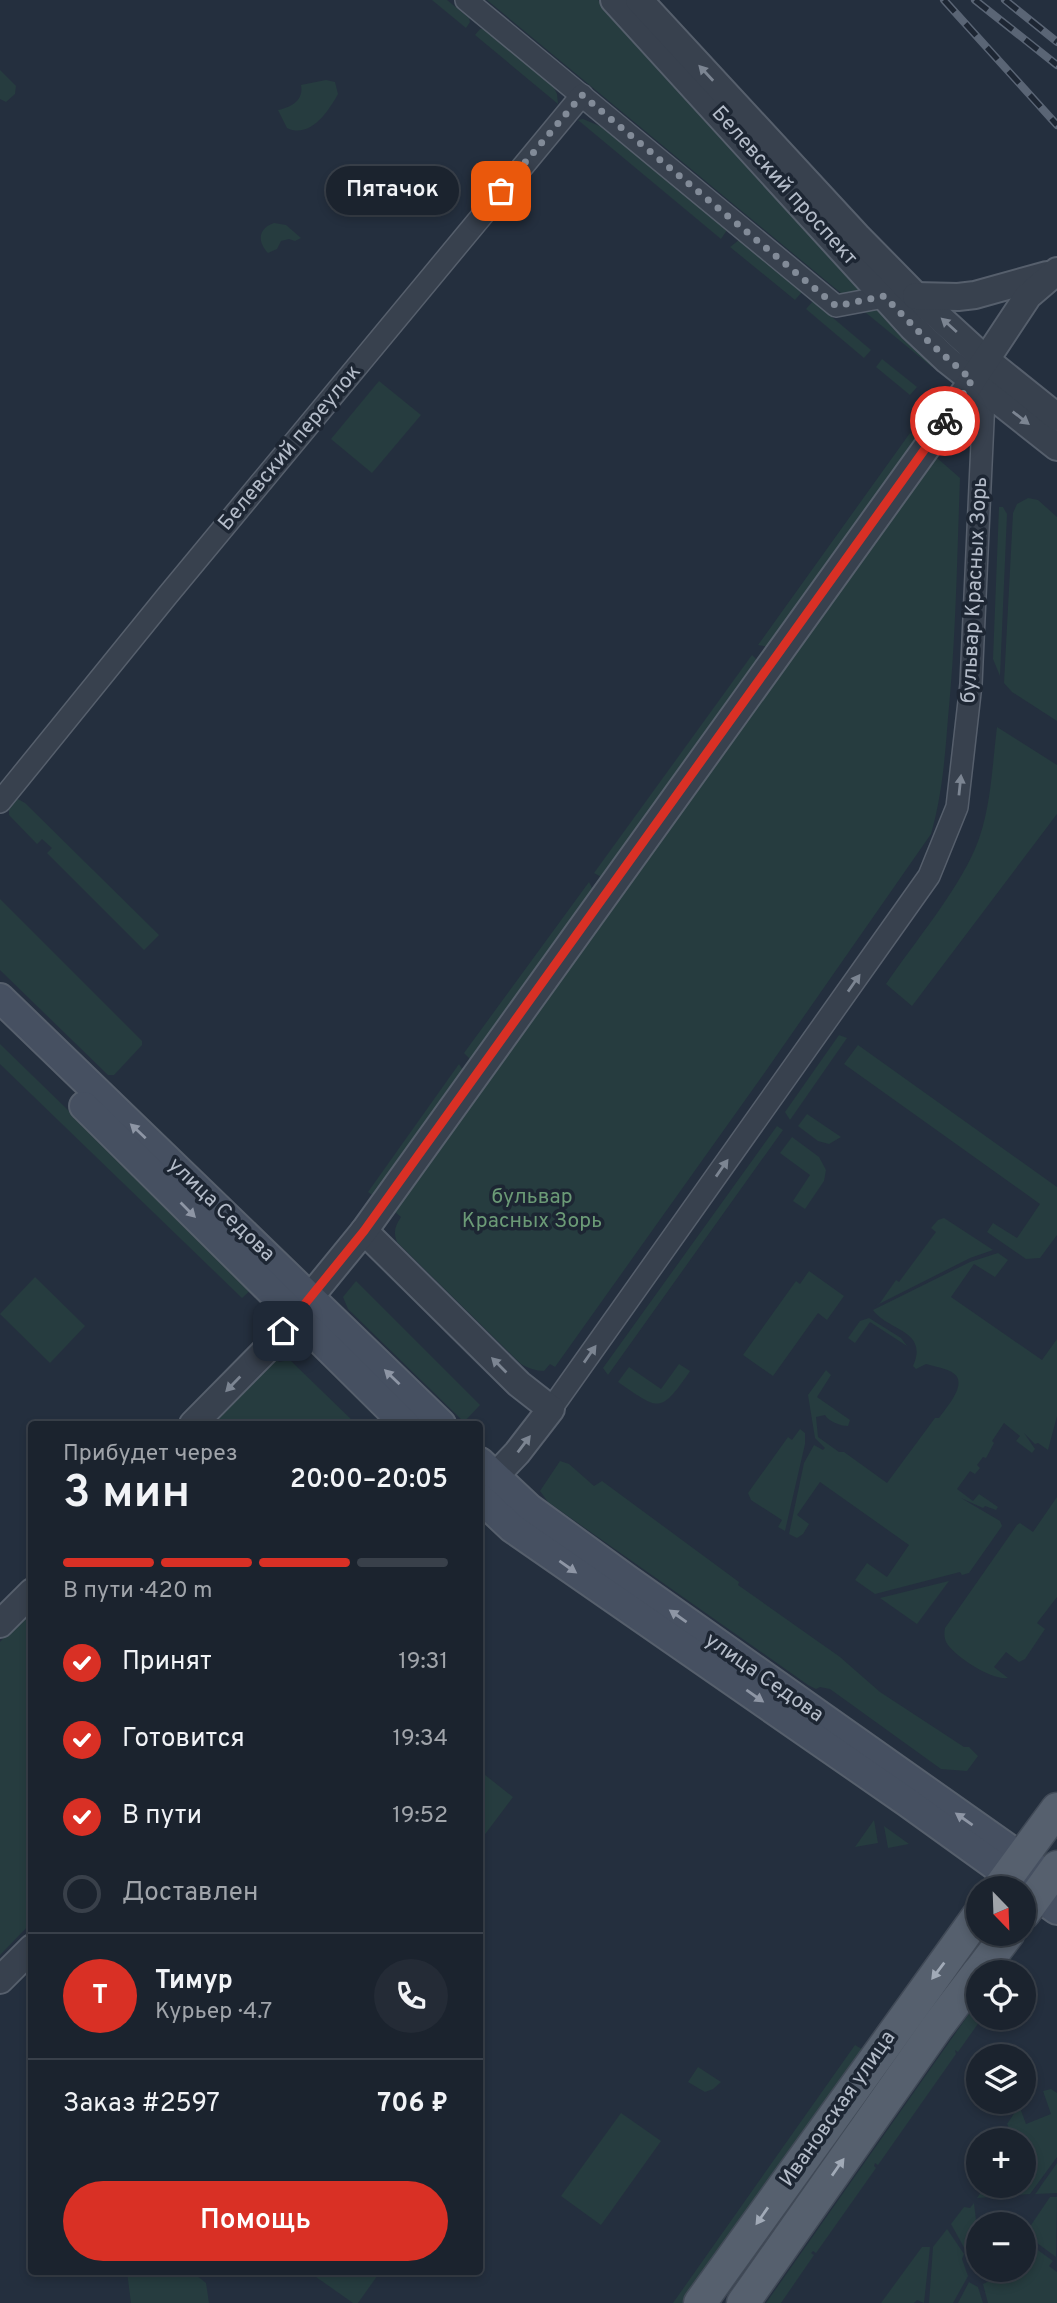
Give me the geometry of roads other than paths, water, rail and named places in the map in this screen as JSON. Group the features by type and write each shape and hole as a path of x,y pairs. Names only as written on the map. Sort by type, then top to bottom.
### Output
{"main road":[{"name":"улица Седова","path":"0,998 303,1306 402,1421"},
{"name":"улица Седова","path":"0,1024 303,1306 437,1421"},
{"name":"улица Седова","path":"483,1482 512,1528 1009,1874 1047,1891"},
{"path":"1009,1874 1057,1808"},
{"name":"Ивановская улица","path":"700,2303 966,1933"},
{"name":"Ивановская улица","path":"743,2303 966,1990"}],"street":[{"path":"467,0 836,306 884,296"},
{"name":"Белевский проспект","path":"614,0 921,335 981,376 1057,417"},
{"name":"Белевский проспект","path":"639,0 916,296 981,376 1057,447"},
{"name":"Белевский переулок","path":"0,802 582,95"},
{"path":"916,296 958,297 985,293 1055,273"},
{"path":"196,1421 270,1346 364,1231 981,376 1028,296 1055,273"},
{"name":"бульвар Красных Зорь","path":"483,1482 517,1453 551,1409 929,876 957,807 971,684 981,376"},
{"path":"364,1231 519,1384 551,1409"},
{"path":"0,1624 28,1596"},
{"path":"0,1980 28,1952"}],"railway":[{"path":"944,0 1057,125"},
{"path":"975,0 1057,65"},
{"path":"1005,0 1057,42"}],"place":[{"name":"Пятачок","path":"501,191"}]}
